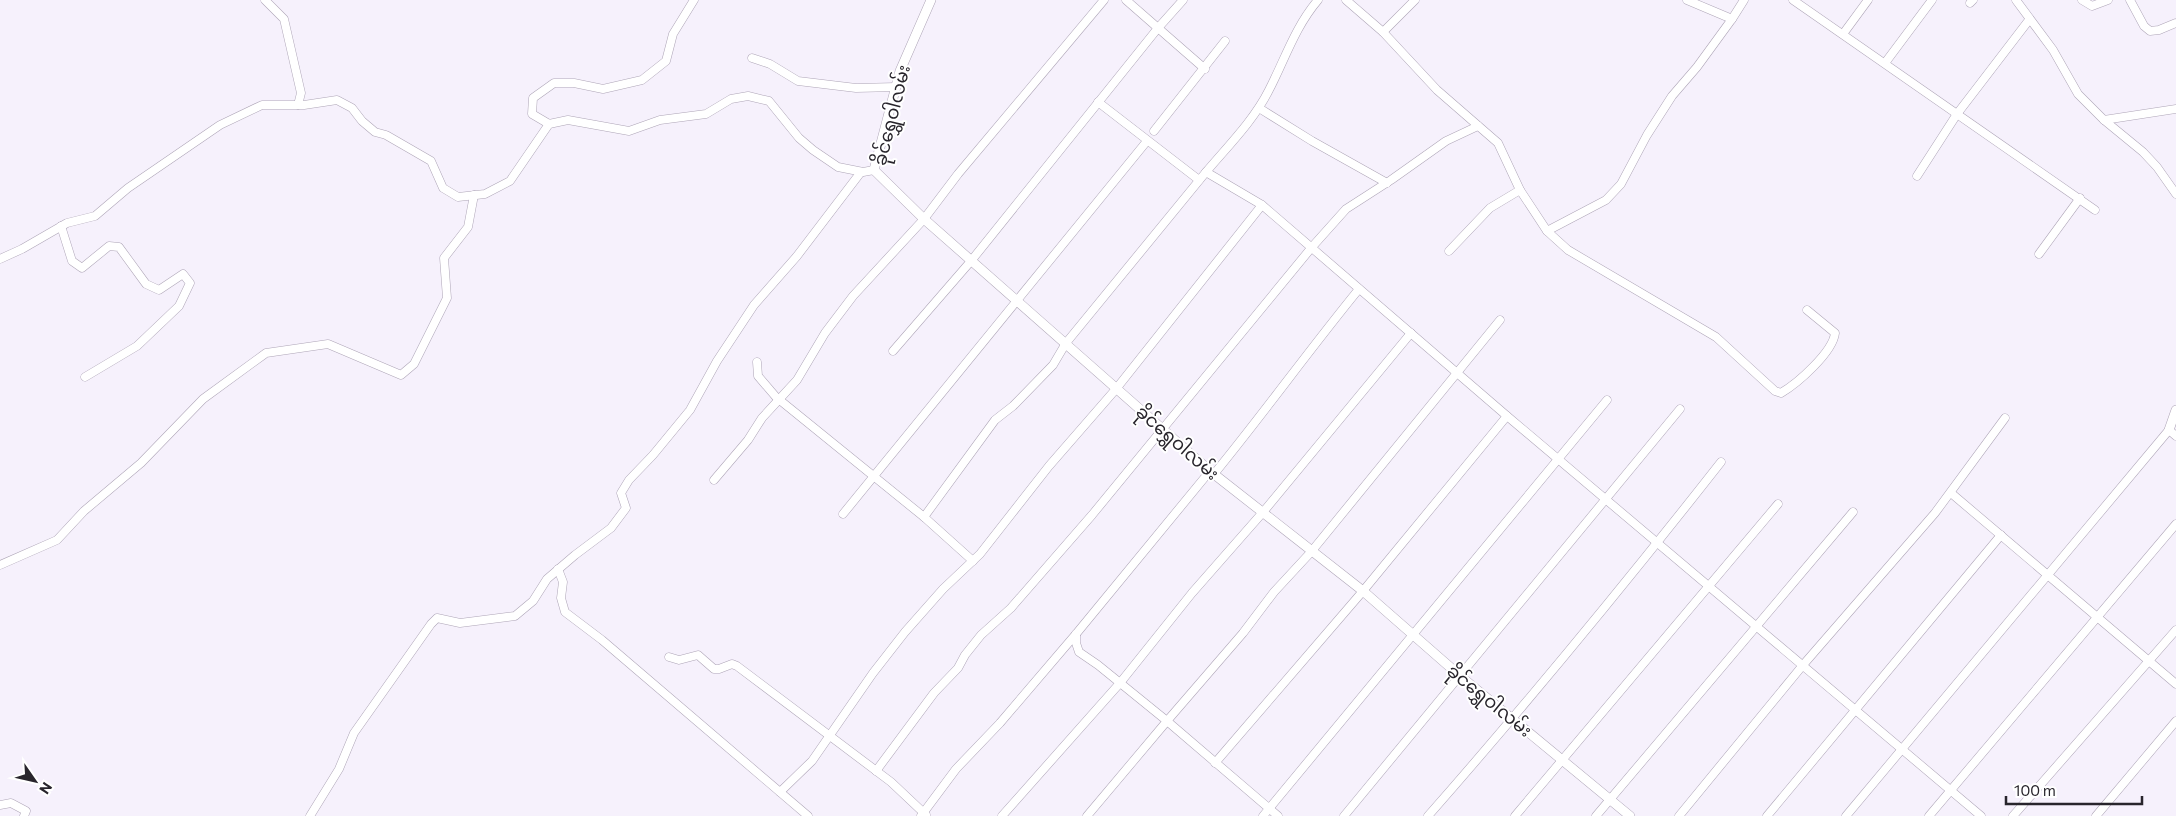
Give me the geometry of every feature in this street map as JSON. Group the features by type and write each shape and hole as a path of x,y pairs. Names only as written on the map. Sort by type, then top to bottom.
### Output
{"street":[{"path":"265,0 284,19 301,93 298,105"},
{"path":"694,0 673,34 666,61 642,80 604,89 574,83 554,83 533,98 532,114 547,123 568,120 629,131 660,120 706,114 731,99 748,96 769,101 799,138 838,167 861,172 874,170"},
{"name":"ခိုင်ရွှေဝါလမ်း","path":"931,0 900,71 874,170 924,220 1212,472 1264,511 1311,552 1363,591 1459,675 1630,816"},
{"path":"714,480 797,380 825,333 853,296 924,220 958,174 1104,0"},
{"path":"1126,0 1204,69"},
{"path":"893,351 970,261 1158,28 1183,0"},
{"path":"924,517 995,420 1013,406 1052,365 1066,343 1259,108 1305,16 1318,0"},
{"path":"1346,0 1383,32 1437,90 1498,144 1520,190 1547,232 1568,250 1716,336 1775,391 1781,393 1792,387 1834,341 1835,333 1807,310"},
{"path":"1383,32 1415,0"},
{"path":"1687,0 1732,19"},
{"path":"1547,232 1606,200 1622,184 1647,135 1672,96 1732,19 1744,0"},
{"path":"1793,0 2095,210"},
{"path":"1843,34 1868,0"},
{"path":"1885,63 1932,0"},
{"path":"2016,0 2029,20 2054,50 2078,94 2104,120 2157,166 2176,194"},
{"path":"2082,0 2092,6 2108,0"},
{"path":"2130,0 2144,26 2150,31 2159,30 2176,23"},
{"path":"1917,176 1957,114 2029,20"},
{"path":"1154,132 1225,42"},
{"path":"752,58 770,64 798,81 856,88 896,87"},
{"path":"0,259 22,249 61,226 95,216 128,188 220,125 262,105 298,105 337,100 352,108 362,121 375,132 386,135 431,161 444,188 458,197 485,194 510,181 547,123"},
{"path":"1098,102 1199,180"},
{"path":"1259,108 1312,141 1387,183"},
{"path":"2104,120 2176,108"},
{"path":"876,771 934,693 958,668 965,655 981,635 1011,608 1092,515 1312,247 1346,209 1387,183 1446,141 1478,126"},
{"path":"843,514 964,363 1147,141"},
{"path":"310,816 339,769 354,733 437,618 460,623 515,616 533,601 548,579 558,569 611,528 626,508 622,493 628,480 653,455 690,410 717,362 754,305 797,256 861,172"},
{"path":"1206,172 1262,205 1507,416 1981,816"},
{"path":"1449,251 1490,208 1520,190"},
{"path":"0,565 57,540 84,510 141,463 203,399 266,353 328,344 401,375 414,364 448,298 444,258 468,227 474,195"},
{"path":"2040,254 2080,198"},
{"path":"780,792 812,761 873,673 905,632 943,589 973,560 1024,499 1048,466 1116,389 1262,205"},
{"path":"61,226 72,261 82,268 109,246 119,247 146,284 158,290 183,274 190,282 180,306 137,346 85,377"},
{"path":"669,657 679,660 698,655 714,670 732,664 737,666 876,771 924,815 956,769 1000,723 1212,472 1254,426 1312,346 1359,289"},
{"path":"1087,816 1242,633 1274,592 1311,552 1500,320"},
{"path":"1002,816 1120,683 1192,593 1264,511 1411,333"},
{"path":"756,362 758,376 780,400 924,517 973,560"},
{"path":"1263,816 1607,400"},
{"path":"1344,816 1459,675 1607,500 1680,409"},
{"path":"1846,816 2048,575 2172,433 2176,410"},
{"path":"1215,763 1363,591 1507,416"},
{"path":"1679,816 1803,665 1951,493 2005,418"},
{"path":"1428,816 1514,719 1721,462"},
{"path":"1951,493 2176,684"},
{"path":"1515,816 1778,504"},
{"path":"1596,816 1853,512"},
{"path":"1929,816 2176,524"},
{"path":"1768,816 2001,535"},
{"path":"558,569 563,582 561,598 566,612 602,640 808,816"},
{"path":"2013,816 2150,662 2176,630"},
{"path":"1076,634 1079,652 1167,721 1278,816"},
{"path":"2096,816 2176,721"},
{"path":"0,805 11,802 26,811 24,816"}]}
